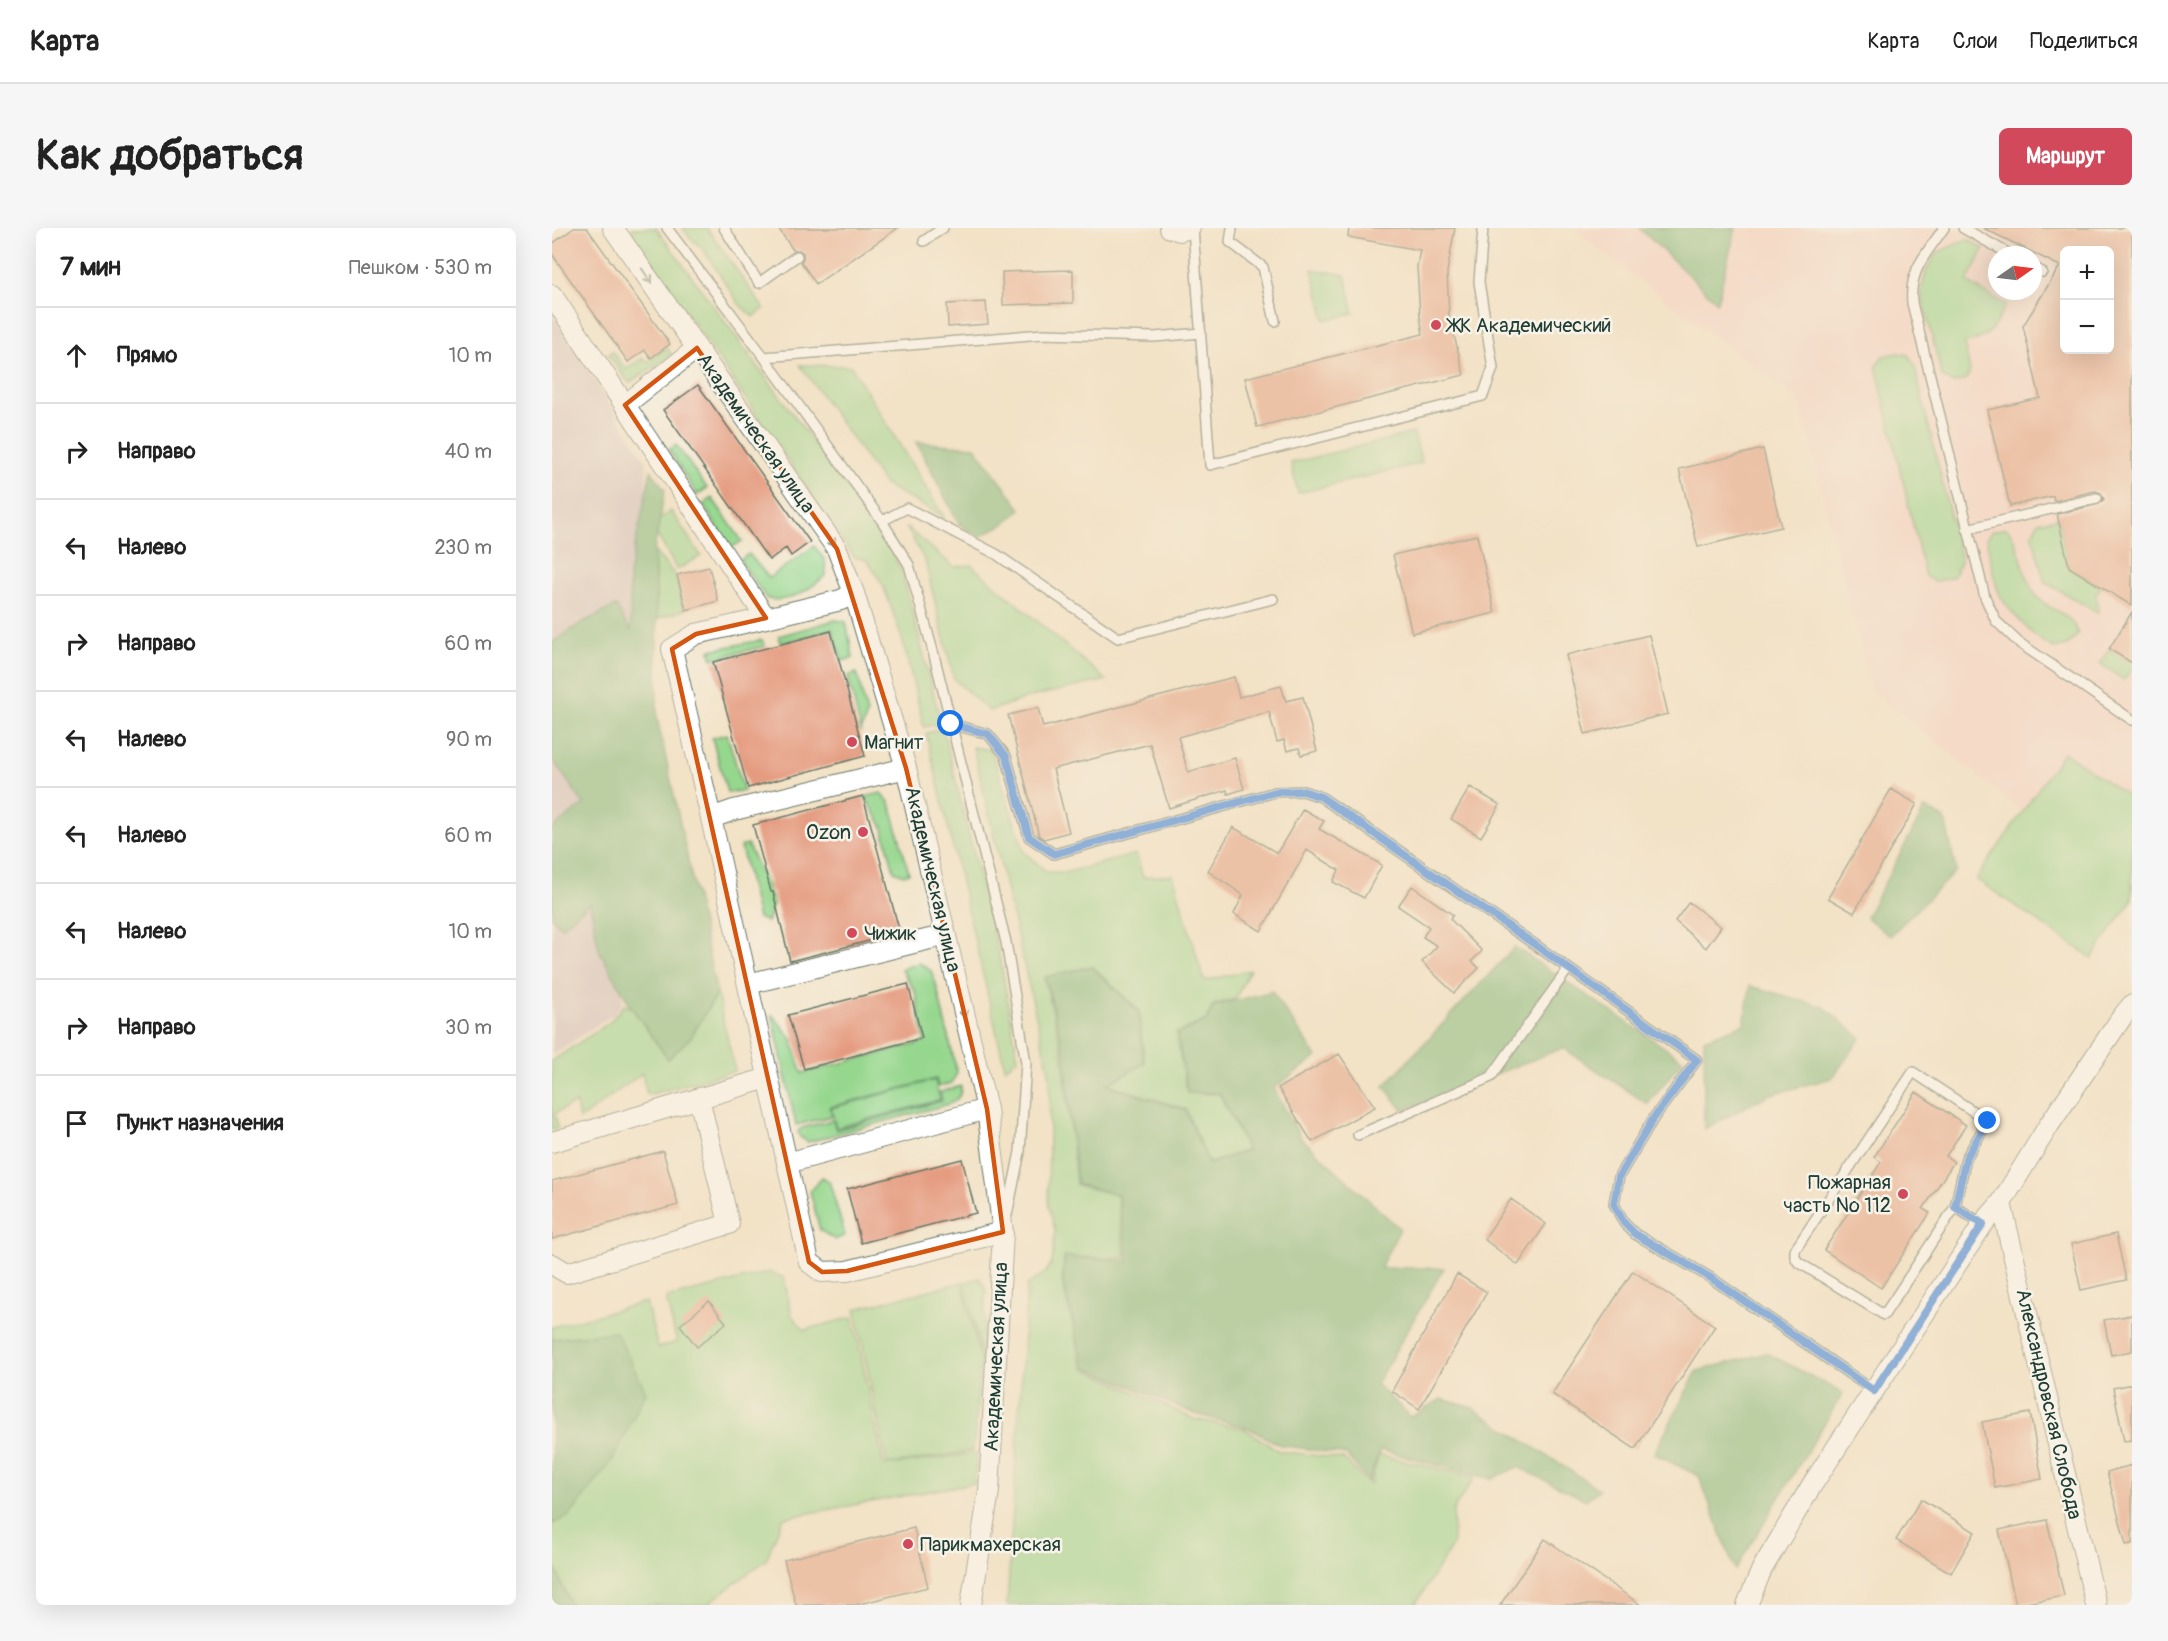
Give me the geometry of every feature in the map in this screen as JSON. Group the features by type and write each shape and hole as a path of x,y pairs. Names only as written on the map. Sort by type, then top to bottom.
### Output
{"street":[{"name":"Академическая улица","path":"613,228 837,549 854,593 906,768 987,1109 1003,1232 989,1491 970,1605"},
{"path":"1170,228 1180,231 1192,228"},
{"path":"552,295 766,618"},
{"path":"625,405 697,348"},
{"path":"854,593 841,600 696,634 672,649 809,1262 822,1272 847,1271 1003,1232"},
{"path":"711,818 734,810 906,768"},
{"path":"748,984 946,934"},
{"path":"1747,1605 1762,1569 1812,1485 1983,1224 2001,1203 2049,1125 2132,1005"},
{"path":"552,1142 768,1078"},
{"path":"552,1264 567,1273 729,1224 699,1098"},
{"path":"787,1163 987,1109"},
{"name":"Александровская Слобода","path":"2001,1203 2096,1605"}],"lane":[{"path":"667,228 764,357 882,521 909,565 1006,942 1026,1063 1020,1152 1003,1232"},
{"path":"724,228 759,283 797,256"},
{"path":"924,241 943,228"},
{"path":"1192,228 1210,465 1483,396 1493,368 1479,282 1484,228"},
{"path":"1232,228 1230,242 1263,267 1275,321"},
{"path":"1944,228 1915,271 1911,287 1912,303 1985,597 1996,621 2018,642 2132,720"},
{"path":"1963,228 1995,246"},
{"path":"764,357 1043,334 1154,337 1201,333"},
{"path":"1968,529 2097,498"},
{"path":"882,521 907,508 996,554 1118,638 1273,599"},
{"path":"951,724 988,734 1006,756 1029,837 1054,854 1275,792 1303,791 1321,797 1697,1060 1655,1116 1619,1176 1614,1204 1624,1223 1635,1234 1711,1278 1874,1391"},
{"path":"1358,1135 1491,1077 1568,969"},
{"path":"1913,1072 1988,1121 1966,1158 1955,1207 1884,1315 1798,1262 1795,1257 1796,1250 1913,1072"},
{"path":"1955,1207 1983,1224"}],"highlighted area":[{"path":"697,348 837,549 906,768 987,1109 1003,1232 847,1271 822,1272 809,1262 672,649 696,634 766,618 625,405"}],"shaded area":[{"path":"1576,228 2132,228 2132,900 2092,958 1976,879 2022,812 1871,689 1799,400 1586,240"},
{"path":"552,314 647,463 622,1004 614,1014 552,1055"}],"green space":[{"path":"632,228 656,228 887,542 903,575 941,723 924,727 902,638 883,585 867,560 854,557 634,236"},
{"path":"683,228 707,228 764,309 753,317 739,304 703,249 690,238"},
{"path":"1639,228 1736,228 1717,302"},
{"path":"1967,239 1984,249 1967,282 1988,294 1988,300 1998,300 2006,305 1986,335 1964,344 1970,371 1966,380 1953,383 1942,377 1921,292 1927,268 1938,252"},
{"path":"1312,269 1345,275 1354,313 1325,320"},
{"path":"667,348 672,355 629,383 608,355 612,351 626,369 643,358 647,362"},
{"path":"1898,353 1908,355 1914,364 1961,561 1953,577 1935,582 1925,576 1876,366 1883,356"},
{"path":"800,365 851,366 944,517 885,485"},
{"path":"1414,433 1422,463 1298,493 1291,463"},
{"path":"916,442 975,447 1021,509 1004,524 979,537 959,524"},
{"path":"676,445 707,488 697,495 669,450"},
{"path":"651,470 665,490 654,551 657,717 717,993 692,1036 668,1059 631,1007 599,950 590,903 562,927 552,918 552,829 584,804 552,759 552,643 583,622 616,606 631,632 629,575"},
{"path":"712,498 742,541 731,548 703,505"},
{"path":"671,511 701,556 677,570 651,524"},
{"path":"2058,518 2069,567 2101,587 2096,594 2098,613 2045,582 2032,535 2038,522"},
{"path":"906,527 954,567 971,565 1106,680 1030,697 989,711 954,679 925,561"},
{"path":"2006,528 2016,543 2028,580 2037,597 2065,616 2074,626 2078,634 2066,645 2059,648 2044,643 2029,630 2002,599 1993,573 1986,538 1992,531"},
{"path":"814,546 825,560 826,575 799,594 784,599 767,599 740,560 749,554 769,578"},
{"path":"654,551 675,575 684,610 657,619"},
{"path":"835,620 846,622 853,658 842,661 832,629 780,643 779,636"},
{"path":"762,640 765,646 712,659 710,650"},
{"path":"2109,649 2132,663 2132,669 2124,680 2100,663"},
{"path":"857,673 867,714 861,731 848,676"},
{"path":"943,729 1001,964 1018,1059 1005,1068 926,733"},
{"path":"727,734 744,791 727,792 712,738"},
{"path":"973,747 991,750 1024,852 1047,872 1068,872 1136,854 1143,877 1173,875 1204,981 1250,970 1235,999 1213,1005 1206,1020 1176,1033 1187,1093 1219,1094 1247,1150 1209,1163 1186,1109 1108,1084 1145,1063 1139,1010 1092,966 1044,977 1062,1049 1076,1185 1117,1195 1125,1258 1064,1257 1062,1282 1083,1368 1194,1419 1245,1429 1279,1451 1344,1459 1370,1485 1379,1455 1475,1477 1453,1510 1453,1544 1415,1605 1007,1605 1027,1285 1045,1273 1052,1263 1055,1230 1048,1203 1050,1076"},
{"path":"2064,752 2132,799 2132,900 2092,958 1976,879"},
{"path":"881,793 890,803 909,873 904,875 894,871 882,825 865,797"},
{"path":"1925,808 1945,819 1956,871 1890,936 1866,917"},
{"path":"747,844 773,904 767,922 758,918 741,847"},
{"path":"1515,947 1683,1060 1648,1104 1563,1048 1403,1110 1384,1086"},
{"path":"920,963 931,971 936,984 957,1073 952,1083 938,1087 936,1079 830,1107 832,1116 796,1125 772,1014 792,1039 802,1073 925,1042 915,991 901,969"},
{"path":"1092,967 1138,1011 1144,1063 1106,1085 1185,1110 1209,1164 1248,1150 1220,1093 1188,1093 1177,1034 1207,1021 1214,1006 1272,991 1317,1057 1274,1088 1301,1138 1400,1229 1380,1268 1444,1268 1376,1384 1411,1417 1441,1399 1471,1407 1599,1489 1586,1500 1518,1467 1491,1479 1380,1450 1369,1481 1346,1455 1280,1445 1249,1428 1195,1414 1085,1367 1063,1281 1065,1257 1128,1261 1118,1194 1077,1184 1064,1049 1045,977"},
{"path":"1750,986 1824,1007 1861,1038 1832,1078 1768,1095 1704,1129 1704,1039 1744,1024"},
{"path":"717,993 735,1071 647,1095 642,1073 579,1120 576,1103 555,1113 558,1128 552,1130 552,1061 610,1022 624,1005 631,1007 668,1059 692,1036"},
{"path":"935,1080 940,1100 836,1128 831,1108"},
{"path":"961,1086 958,1097 949,1104 808,1142 800,1137 798,1131 833,1120 836,1130 942,1101 940,1092"},
{"path":"822,1177 829,1181 845,1235 835,1240 820,1230 810,1191"},
{"path":"770,1272 784,1278 792,1316 804,1330 853,1317 884,1466 977,1453 974,1483 783,1518 766,1560 706,1605 571,1605 555,1568 552,1567 552,1327 646,1302 658,1348 677,1342 666,1298"},
{"path":"980,1278 986,1290 983,1362 964,1282"},
{"path":"962,1282 981,1363 973,1451 887,1465 855,1309"},
{"path":"616,1332 646,1392 613,1459 570,1516 552,1524 552,1339"},
{"path":"1767,1353 1843,1393 1735,1570 1699,1476 1654,1454 1697,1371"},
{"path":"552,1567 555,1568 571,1605 552,1605"}],"building":[{"path":"574,228 587,228 670,344 651,358 645,350 628,362 552,254 552,244"},
{"path":"778,228 898,228 816,284 801,262 803,253 793,250"},
{"name":"ЖК Академический","path":"1349,228 1455,228 1447,272 1449,315 1464,375 1257,427 1245,378 1423,334 1417,266 1420,250 1348,237"},
{"path":"1983,228 2132,228 2132,606 2069,567 2057,514 2099,504 2104,499 2101,493 2095,491 2054,501 2053,496 2010,506 1987,410 2040,398 2023,326 2039,300 2042,300 2042,295 2060,266 2042,257 2042,246 2019,246"},
{"path":"1073,270 1073,303 1003,305 1002,272"},
{"path":"986,302 988,324 948,327 947,304"},
{"path":"698,385 810,542 791,556 786,548 769,560 663,410"},
{"path":"1763,449 1781,527 1698,547 1679,469"},
{"path":"1477,535 1495,613 1412,633 1393,555"},
{"path":"709,567 718,601 686,610 677,575"},
{"path":"2132,612 2132,663 2109,649"},
{"path":"831,631 865,756 748,788 713,662"},
{"path":"1649,635 1668,714 1585,734 1566,655"},
{"path":"1234,677 1239,697 1281,686 1286,701 1303,697 1317,751 1301,755 1299,748 1287,751 1284,740 1277,742 1269,712 1178,737 1188,772 1235,758 1244,789 1228,794 1227,790 1169,808 1150,744 1053,769 1069,832 1044,839 1039,836 1008,715 1038,708 1043,727"},
{"path":"1470,787 1500,805 1481,837 1451,819"},
{"path":"1891,789 1917,804 1854,913 1828,898"},
{"path":"863,796 900,933 790,961 753,825"},
{"path":"1303,809 1324,821 1319,829 1382,865 1364,898 1333,882 1339,870 1307,850 1261,931 1234,914 1243,895 1208,871 1233,827 1277,853"},
{"path":"1412,886 1453,915 1450,919 1482,951 1472,961 1479,968 1454,993 1422,962 1437,946 1423,937 1429,927 1398,906"},
{"path":"1689,902 1721,927 1706,948 1675,921"},
{"path":"908,984 922,1038 804,1069 788,1015"},
{"path":"1339,1054 1375,1107 1312,1142 1278,1088"},
{"path":"1916,1092 1966,1125 1946,1156 1954,1162 1923,1209 1930,1213 1881,1288 1824,1250 1881,1162 1874,1157"},
{"path":"663,1151 678,1205 552,1239 552,1181"},
{"path":"962,1159 976,1213 861,1243 847,1189"},
{"path":"1511,1199 1546,1224 1518,1265 1484,1239"},
{"path":"2116,1234 2126,1280 2081,1290 2071,1244"},
{"path":"1633,1271 1715,1326 1635,1449 1552,1394"},
{"path":"1457,1274 1487,1292 1419,1409 1392,1391"},
{"path":"709,1301 726,1323 697,1347 680,1325"},
{"path":"2132,1315 2132,1351 2111,1355 2104,1320"},
{"path":"2132,1384 2132,1440 2124,1441 2113,1388"},
{"path":"2030,1413 2042,1479 1995,1488 1982,1422"},
{"path":"2132,1465 2132,1544 2126,1545 2107,1472"},
{"path":"1921,1499 1975,1532 1951,1573 1896,1540"},
{"path":"2047,1520 2064,1596 2016,1605 1999,1530"},
{"path":"914,1528 928,1587 855,1605 796,1605 784,1560"},
{"path":"1545,1539 1641,1605 1500,1605"}],"place":[{"name":"ЖК Академический","path":"1436,325"},
{"name":"Магнит","path":"852,742"},
{"name":"Ozon","path":"863,832"},
{"name":"Чижик","path":"852,933"},
{"name":"Пожарная часть № 112","path":"1903,1194"},
{"name":"Парикмахерская","path":"908,1544"}],"route":[{"path":"951,724 988,734 1006,756 1029,837 1054,854 1275,792 1303,791 1321,797 1697,1060 1655,1116 1619,1176 1614,1204 1624,1223 1635,1234 1711,1278 1874,1391 1983,1224 1955,1207 1966,1158 1988,1121"}]}
